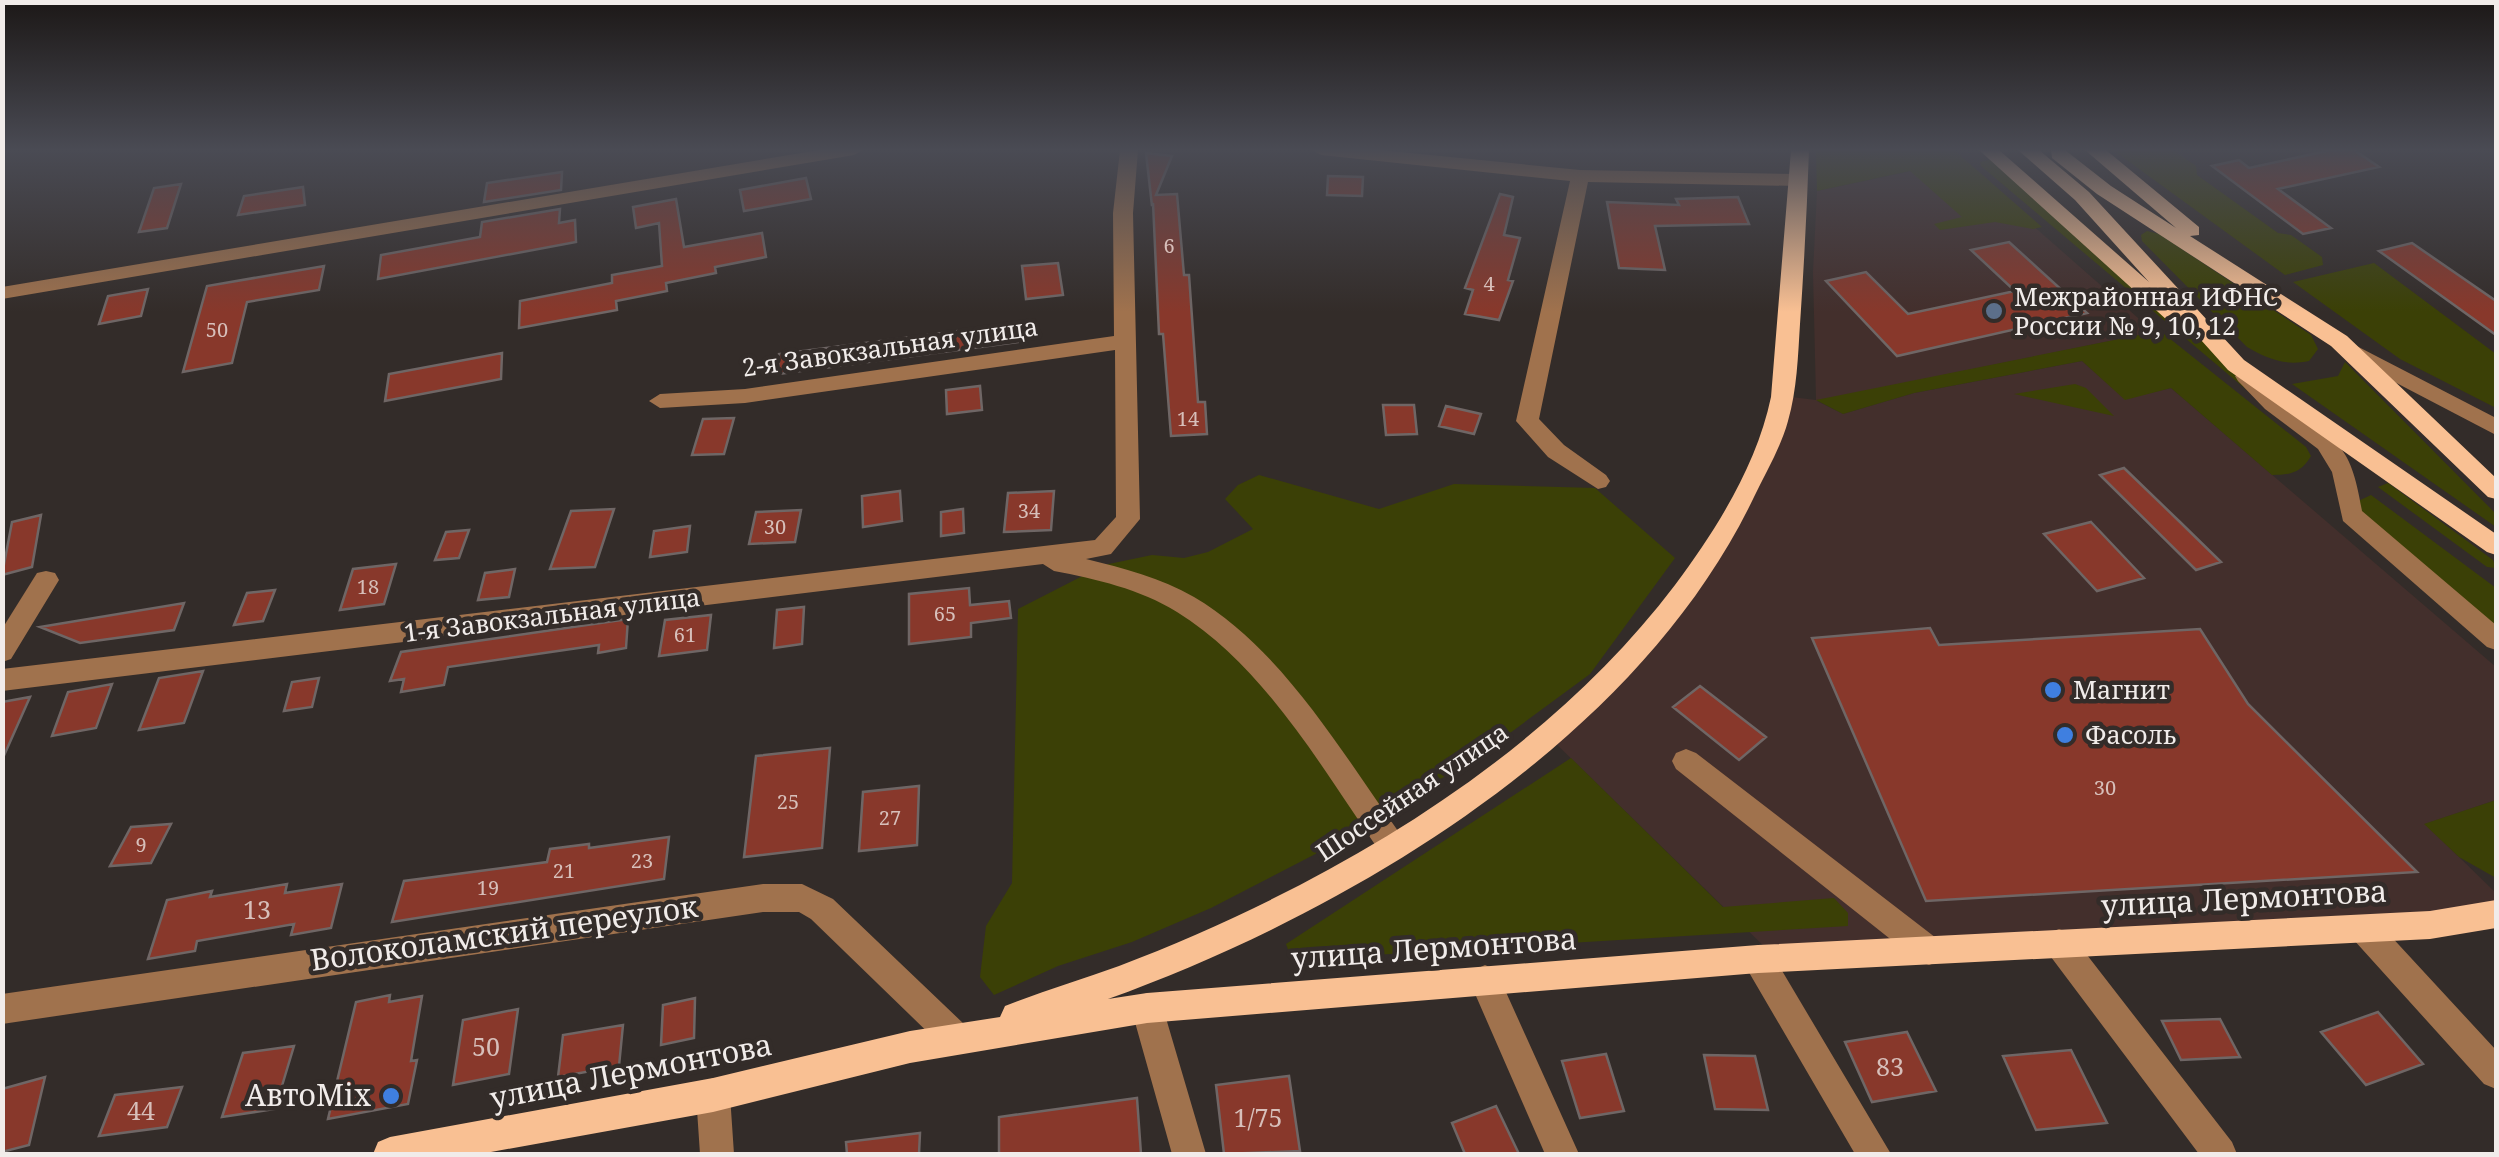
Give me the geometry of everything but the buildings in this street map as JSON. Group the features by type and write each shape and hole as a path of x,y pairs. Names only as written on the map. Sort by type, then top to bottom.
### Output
{"main road":[{"name":"Шоссейная улица","path":"910,1047 1087,993 1264,918 1393,847 1482,786 1596,692 1654,630 1702,569 1739,509 1772,436 1783,396 1796,204"},
{"path":"2047,204 2128,278 2236,365 2496,546"},
{"path":"2089,204 2236,365"},
{"path":"2133,204 2163,218"},
{"path":"2149,204 2256,287 2347,348 2496,491"},
{"name":"улица Лермонтова","path":"390,1154 713,1095 910,1047 1147,1008 1758,959 2430,925 2496,914"}],"street":[{"path":"2,293 532,204"},
{"path":"1124,204 1127,341"},
{"path":"1574,204 1527,422 1556,452 1598,481"},
{"name":"2-я Завокзальная улица","path":"660,401 745,396 1127,341"},
{"name":"1-я Завокзальная улица","path":"2,680 1102,548 1128,519 1127,341"},
{"path":"2347,348 2489,423"},
{"path":"2236,365 2273,404 2326,444 2344,470 2351,515 2496,640"},
{"path":"2444,440 2446,422 2458,418 2489,423"},
{"path":"1035,558 1108,571 1186,604 1242,648 1393,847"},
{"path":"2,652 46,580"},
{"path":"1686,761 1929,951"},
{"name":"Волоколамский переулок","path":"2,1009 744,900 802,898 822,909 954,1036"},
{"path":"2364,928 2496,1073"},
{"path":"2060,944 2220,1154"},
{"path":"1758,959 1874,1154"},
{"path":"1485,980 1562,1154"},
{"path":"1147,1008 1190,1154"},
{"path":"713,1095 717,1154"}],"shaded area":[{"path":"1816,204 2008,204 2154,332 1817,401 1843,414 1914,393 2082,361 2125,399 2171,388 2496,667 2496,800 2425,824 2496,893 2496,914 1776,958 1547,735 1702,569 1783,396 1816,400 1813,272"}],"green space":[{"path":"1947,204 2016,204 2042,227 1995,222 1940,230 1934,224 1962,217"},
{"path":"2026,204 2045,204 2236,365 2261,402"},
{"path":"2187,204 2237,204 2278,233 2291,235 2322,257 2323,265 2285,275"},
{"path":"2147,231 2159,234 2311,335 2318,349 2309,361 2292,363 2247,347 2142,241 2141,235"},
{"path":"2374,263 2496,354 2496,408 2400,359 2293,282"},
{"path":"2154,332 2164,334 2306,447 2311,456 2307,462 2294,472 2272,475 2171,388 2125,400 2082,361 1914,393 1843,414 1816,400"},
{"path":"2345,362 2496,514 2496,527 2292,384 2338,376"},
{"path":"2075,384 2086,388 2114,416 2014,394"},
{"path":"1259,475 1379,509 1454,484 1595,488 1675,558 1590,674 1480,755 1329,847 1211,908 1132,942 1058,966 994,995 980,977 986,926 1012,883 1018,609 1104,565 1152,555 1184,558 1208,552 1253,529 1225,499 1238,485"},
{"path":"2388,483 2493,560 2496,568 2487,567 2378,487"},
{"path":"2371,495 2496,588 2496,635 2359,515 2354,503"},
{"path":"1571,758 1723,907 1834,898 1848,913 1848,926 1292,960 1286,944"},
{"path":"2496,800 2496,878 2459,857 2424,824"}],"place":[{"name":"Межрайонная ИФНС России № 9, 10, 12","path":"1994,311"},
{"name":"Магнит","path":"2053,690"},
{"name":"Фасоль","path":"2065,735"},
{"name":"АвтоMix","path":"391,1096"}]}
